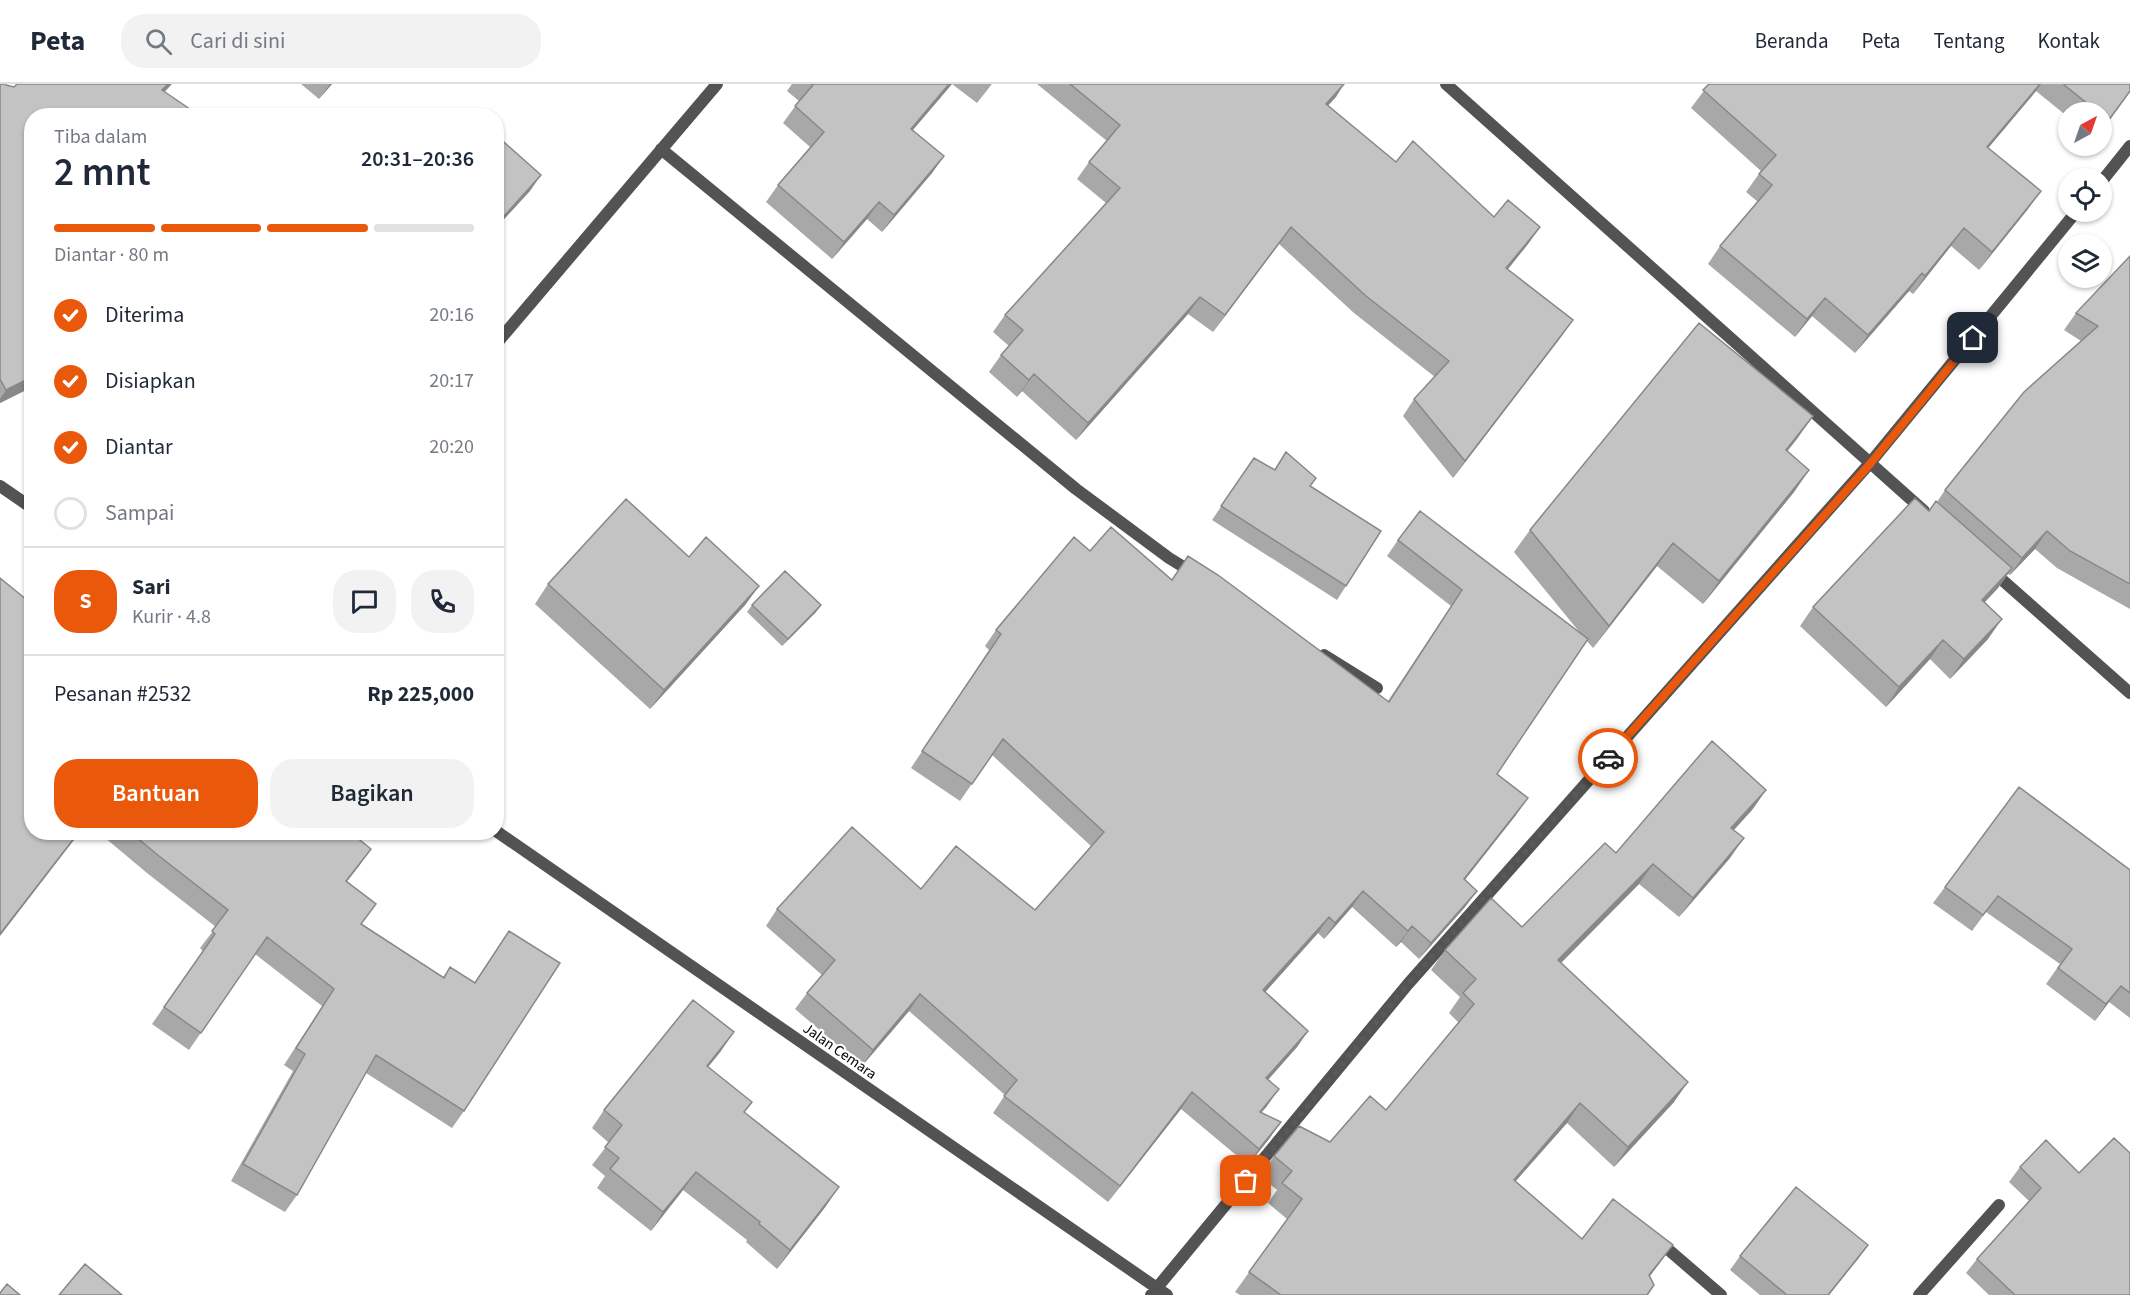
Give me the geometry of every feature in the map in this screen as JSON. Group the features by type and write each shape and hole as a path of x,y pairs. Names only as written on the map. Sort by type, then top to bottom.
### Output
{"street":[{"path":"504,335 717,84"},
{"path":"1446,84 1932,519"},
{"path":"2112,168 2130,146"},
{"path":"661,149 1076,489 1169,558 1208,583"},
{"path":"1158,1293 1408,984 1870,464 2068,222"},
{"path":"0,486 24,502"},
{"path":"1977,558 2130,693"},
{"path":"1317,651 1377,688"},
{"name":"Jalan Cemara","path":"504,837 1158,1293"},
{"path":"1919,1295 1999,1205"},
{"path":"1670,1251 1721,1295"}],"building":[{"path":"0,84 14,87 17,84 168,84 162,90 188,108 24,108 24,381 6,390 0,379"},
{"path":"811,84 949,84 911,129 944,156 894,215 879,202 844,242 778,185 824,132 795,106 813,85"},
{"path":"1070,84 1344,84 1326,104 1396,162 1413,141 1494,217 1508,200 1540,227 1506,268 1573,320 1465,461 1414,399 1449,361 1366,296 1291,227 1225,315 1200,297 1088,423 1034,374 1029,380 1001,355 1023,330 1005,315 1120,188 1089,162 1120,125"},
{"path":"1709,84 2040,84 1987,147 2041,191 1992,252 1964,228 1925,276 1922,273 1868,335 1825,298 1807,319 1720,246 1772,185 1759,174 1776,155 1703,90"},
{"path":"2063,84 2130,84 2130,91 2112,116 2112,102 2086,102"},
{"path":"504,142 541,175 504,216"},
{"path":"2130,256 2130,584 2070,551 2047,531 2022,558 1945,490 2024,392 2098,326 2076,313 2100,288 2112,288 2112,275"},
{"path":"1699,323 1813,416 1786,450 1809,470 1719,581 1673,543 1609,626 1530,530"},
{"path":"1286,452 1316,478 1310,486 1381,531 1346,586 1221,506 1254,458 1275,470"},
{"path":"1915,498 1929,511 1936,501 2012,568 1982,600 2002,619 1964,659 1943,640 1899,687 1813,607"},
{"path":"626,499 689,557 706,537 759,586 664,690 548,584"},
{"path":"1420,511 1588,639 1497,774 1528,798 1464,879 1477,891 1431,943 1412,926 1408,931 1363,891 1335,923 1329,917 1263,990 1308,1031 1266,1078 1279,1089 1260,1112 1281,1122 1259,1149 1192,1092 1120,1186 1004,1096 1017,1080 920,994 873,1050 807,993 835,960 777,909 852,827 921,889 956,846 1035,910 1104,832 1003,739 972,784 922,751 1001,634 996,630 1074,537 1090,551 1111,527 1172,580 1188,556 1218,575 1389,702 1462,590 1398,540"},
{"path":"785,571 821,605 788,639 752,605"},
{"path":"0,578 24,598 24,840 73,840 0,934"},
{"path":"1712,741 1766,790 1731,828 1744,838 1693,898 1653,864 1558,960 1688,1082 1628,1147 1580,1103 1514,1180 1582,1239 1613,1199 1673,1245 1649,1275 1654,1285 1647,1295 1281,1295 1249,1272 1302,1199 1282,1183 1292,1171 1274,1156 1299,1126 1330,1142 1370,1096 1386,1110 1474,1004 1463,993 1476,979 1445,950 1491,898 1522,927 1605,843 1616,853"},
{"path":"2019,787 2130,870 2130,993 2121,986 2106,1004 2058,968 2072,949 1998,896 1983,915 1945,887"},
{"path":"140,840 360,840 371,849 346,881 376,904 361,924 444,978 450,967 475,983 509,931 560,963 464,1111 376,1055 297,1195 243,1164 305,1054 296,1048 334,989 267,937 201,1033 164,1007 215,934 212,931 228,910"},
{"path":"693,1000 734,1032 707,1066 752,1102 744,1112 839,1187 790,1250 759,1224 760,1222 696,1172 663,1212 610,1169 619,1158 605,1147 622,1125 604,1110"},
{"path":"2114,1138 2130,1153 2130,1295 2015,1295 1977,1259 2041,1188 2020,1167 2046,1140 2079,1173"},
{"path":"1796,1187 1868,1245 1828,1295 1787,1295 1740,1256"},
{"path":"85,1264 122,1295 59,1295"},
{"path":"7,1284 20,1295 0,1295"}],"way so far":[{"path":"1246,1181 1408,984 1608,758"}],"route":[{"path":"1608,758 1870,464 1973,338"}]}
